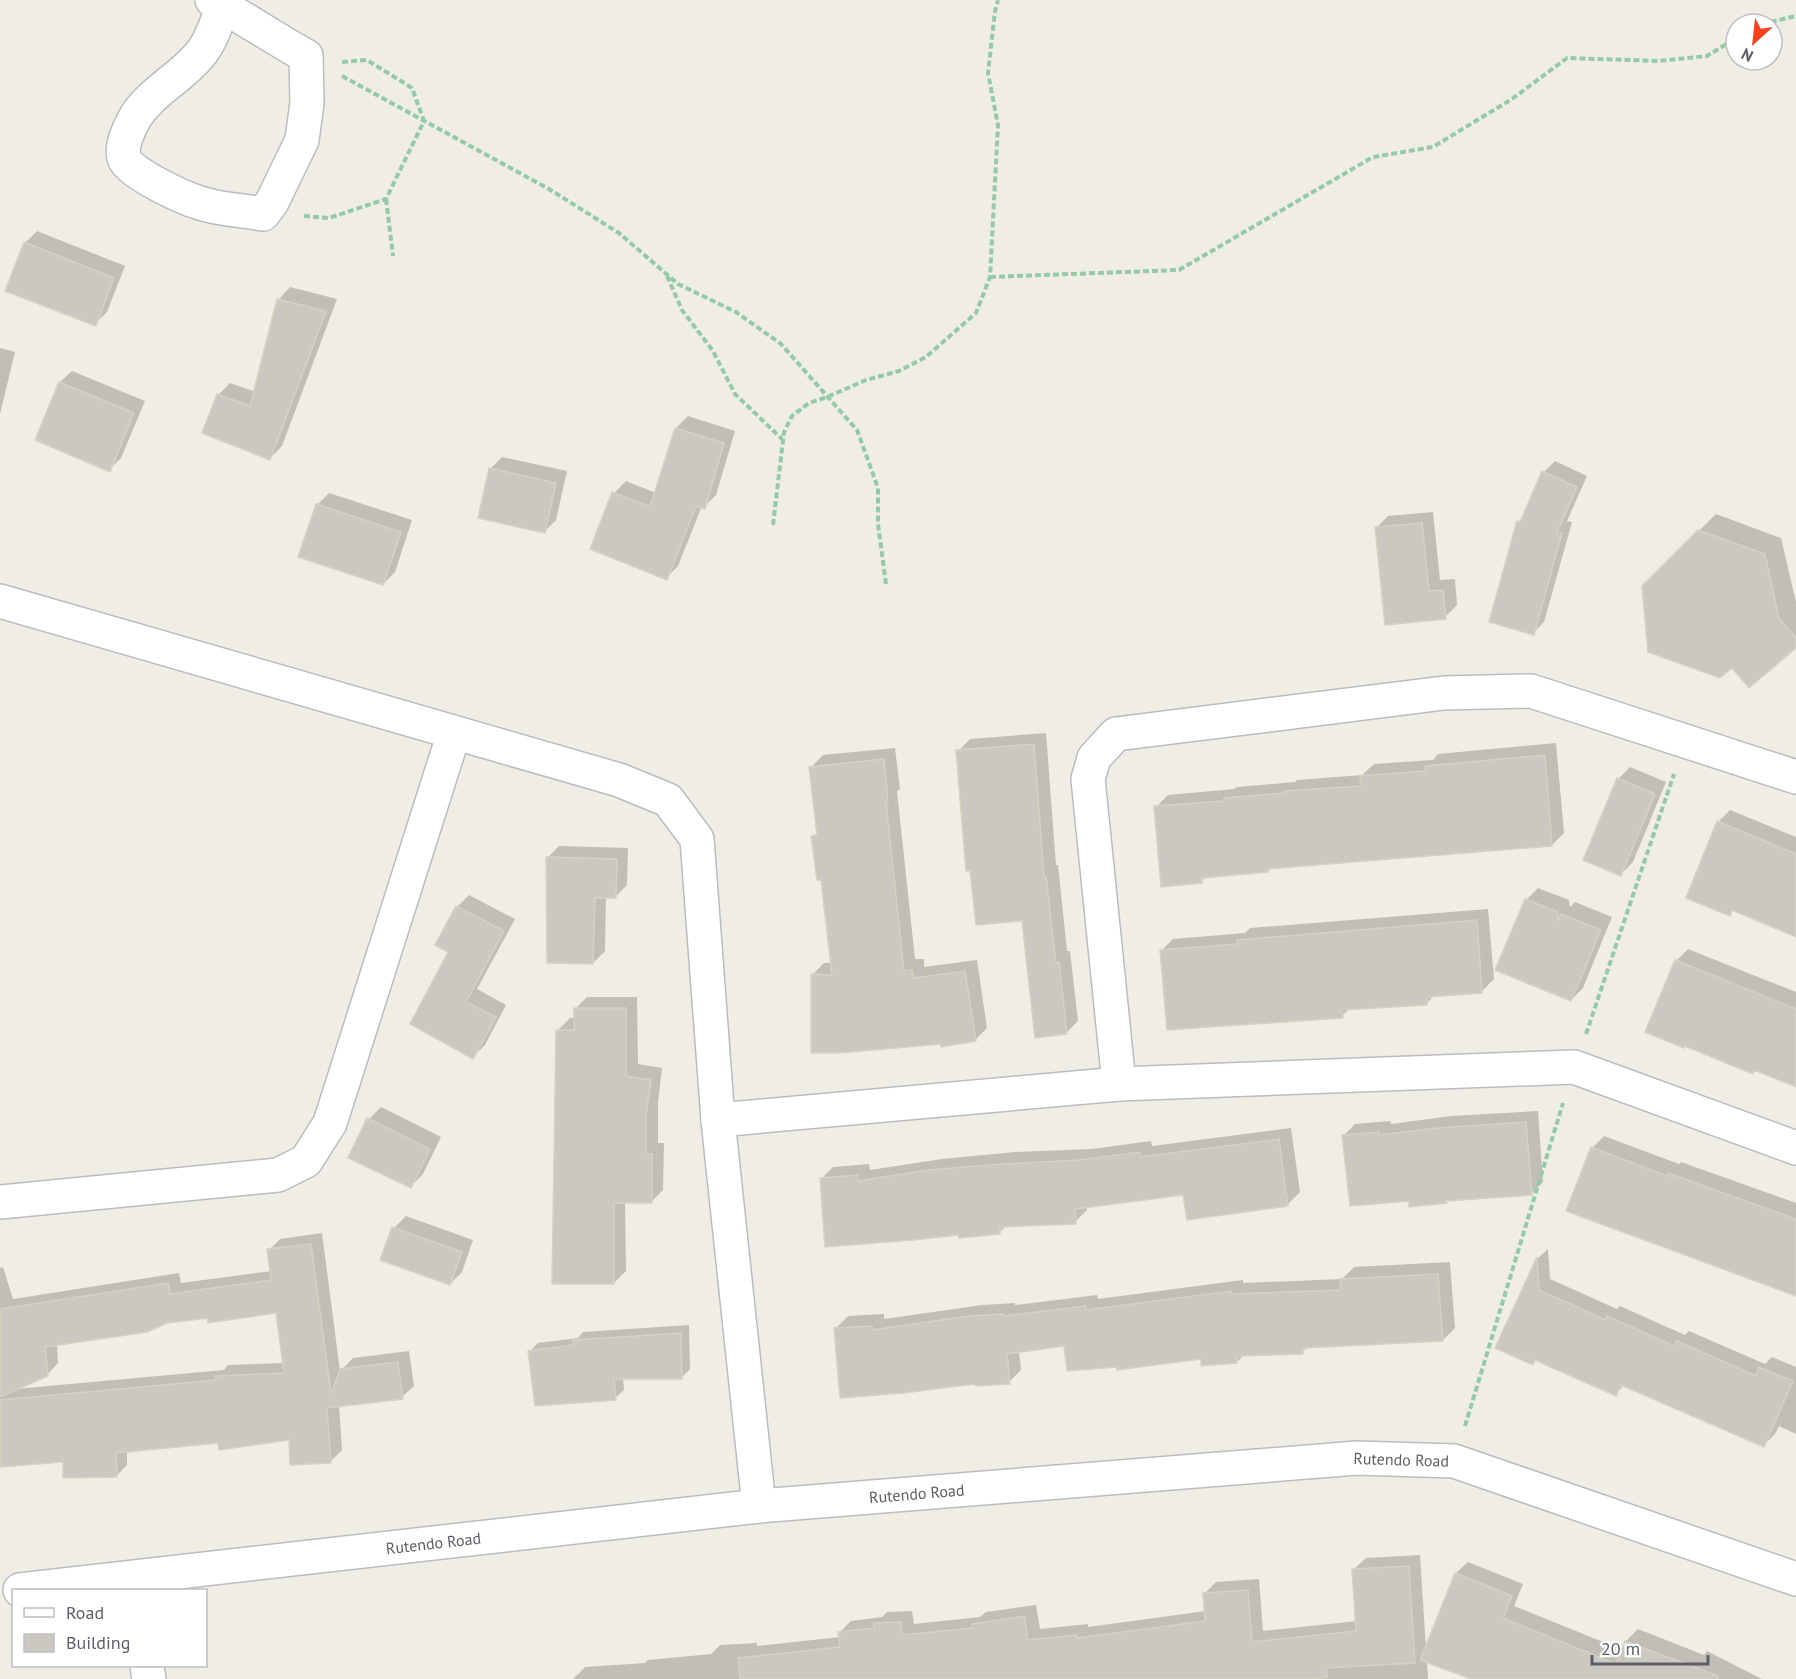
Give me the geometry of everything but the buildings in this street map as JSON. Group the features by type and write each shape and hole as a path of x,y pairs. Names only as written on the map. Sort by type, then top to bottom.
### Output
{"street":[{"path":"218,3 313,60 302,140 272,202 263,214 200,204 160,186 134,170 124,159 123,146 135,117 154,95 201,54 209,42 218,3"},
{"path":"0,601 619,780 668,800 697,838 718,1120 759,1506"},
{"path":"1119,1084 1088,779 1094,758 1116,734 1444,693 1531,691 1796,777"},
{"path":"0,1202 278,1175 306,1161 330,1123 454,733"},
{"path":"718,1120 1119,1084 1574,1067 1796,1148"},
{"name":"Rutendo Road","path":"40,1589 140,1584 759,1506 1357,1458 1454,1461 1796,1579"}],"path":[{"path":"773,525 784,432 792,416 808,403 827,398 866,380 899,371 926,357 976,313 990,277 998,125 987,73 998,0"},
{"path":"990,277 1179,270 1373,157 1433,147 1512,99 1567,58 1659,61 1707,56 1724,45"},
{"path":"313,60 559,195 619,233 678,284 736,312 781,344 857,430 878,488 878,524 886,584"},
{"path":"313,60 367,60 412,88 424,121 386,199 393,256"},
{"path":"263,214 329,218 386,199"},
{"path":"666,274 682,310 714,351 735,394 783,440"}]}
